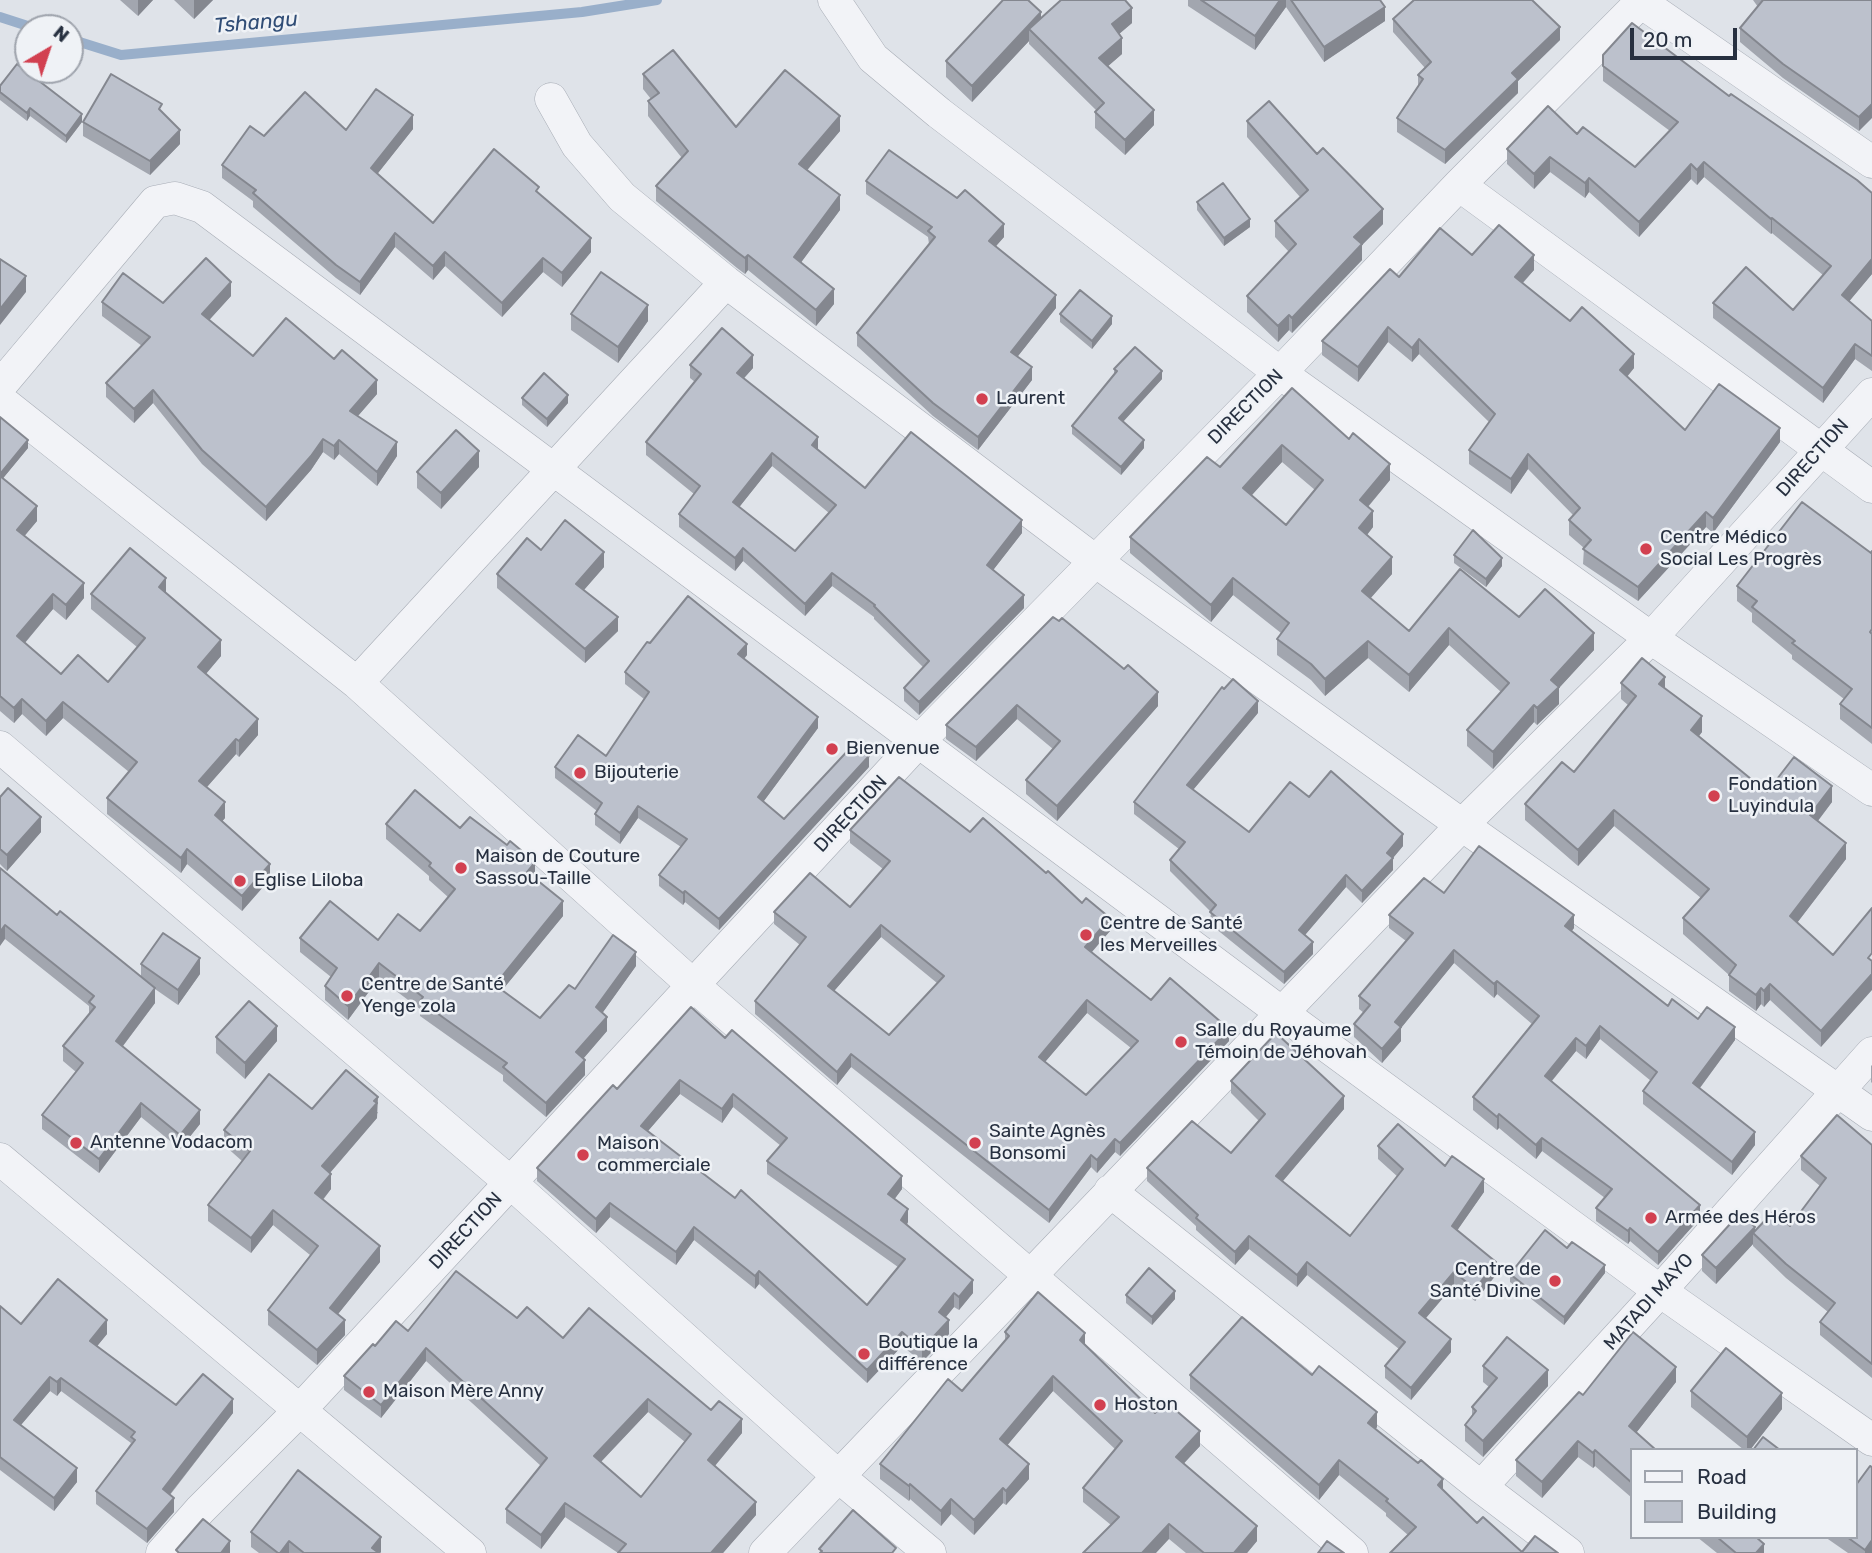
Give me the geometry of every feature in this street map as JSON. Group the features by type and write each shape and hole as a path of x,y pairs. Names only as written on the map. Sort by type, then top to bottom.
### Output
{"street":[{"path":"834,0 873,58 939,113 1280,373 1651,638 1872,790"},
{"path":"1641,1 1872,162"},
{"name":"DIRECTION","path":"162,1553 200,1510 300,1410 919,741 1641,1"},
{"path":"551,99 577,145 622,197 726,282 1094,560 1872,1115"},
{"path":"1460,185 1872,487"},
{"path":"0,386 155,202 175,198 202,207 552,471 1282,1013 1660,1292 1872,1440"},
{"path":"357,683 726,282"},
{"name":"DIRECTION","path":"765,1553 1462,825 1651,638 1872,394"},
{"path":"0,400 357,683 694,986 1352,1553"},
{"path":"0,747 511,1183 838,1476 930,1553"},
{"name":"MATADI MAYO","path":"1481,1487 1660,1292 1872,1053"},
{"path":"0,1159 470,1553"},
{"path":"1110,1191 1481,1487 1568,1553"}],"building":[{"path":"1003,0 1028,0 1041,12 972,86 946,61"},
{"path":"1061,0 1125,0 1132,8 1112,24 1122,38 1099,58 1154,110 1125,140 1095,112 1104,103 1029,29"},
{"path":"1201,0 1280,0 1255,36"},
{"path":"1291,0 1380,0 1385,7 1324,47"},
{"path":"1414,0 1532,0 1560,27 1512,73 1518,79 1445,150 1397,118 1423,79 1418,75 1431,62 1393,19"},
{"path":"1763,0 1872,0 1872,104 1859,117 1783,64 1740,28"},
{"path":"1632,23 1729,96 1731,94 1872,193 1872,259 1842,295 1872,321 1872,356 1855,344 1823,388 1713,303 1746,267 1793,310 1831,266 1704,162 1697,170 1691,164 1639,222 1589,178 1585,183 1550,157 1534,174 1507,149 1548,106 1577,134 1583,127 1635,167 1678,122 1603,66 1603,55"},
{"path":"673,50 736,127 785,70 840,116 799,164 840,195 794,257 834,289 816,310 748,255 745,258 737,252 656,186 688,151 648,101 659,93 643,74"},
{"path":"14,68 14,84 43,84 82,114 66,136 30,108 27,113 0,92 0,86"},
{"path":"111,74 162,104 159,109 180,130 150,161 83,122"},
{"path":"376,89 413,115 371,168 433,223 494,149 539,187 536,191 591,238 562,273 543,258 502,303 445,252 433,266 395,233 360,282 336,265 253,193 256,190 222,165 250,126 264,136 305,92 346,130"},
{"path":"1269,101 1317,154 1323,148 1383,209 1354,237 1362,244 1292,318 1289,315 1278,326 1247,296 1296,244 1275,221 1308,190 1247,121"},
{"path":"889,150 957,198 965,190 1004,224 989,241 1056,295 1011,352 1032,367 978,437 933,403 857,333 935,237 928,231 932,227 866,181"},
{"path":"1223,183 1250,219 1224,238 1197,202"},
{"path":"1499,225 1534,255 1515,277 1570,321 1582,307 1634,354 1620,370 1685,430 1719,384 1780,428 1713,518 1706,512 1638,587 1583,549 1591,540 1569,520 1580,508 1528,454 1511,479 1469,450 1495,414 1419,339 1412,348 1388,327 1358,367 1322,341 1390,269 1399,277 1440,228 1472,255"},
{"path":"206,258 231,282 202,314 253,356 286,318 334,359 342,350 377,380 350,411 397,442 377,472 339,440 334,446 323,439 266,507 202,450 153,390 134,409 106,383 150,337 102,302 123,273 163,303"},
{"path":"0,259 26,276 0,309"},
{"path":"601,272 648,305 618,347 571,314"},
{"path":"1080,290 1112,316 1092,341 1060,314"},
{"path":"722,328 753,355 737,373 818,437 812,445 865,488 911,432 1022,520 987,565 1024,595 919,702 904,688 929,661 875,605 832,573 805,604 743,548 735,558 679,514 700,486 646,442 701,374 690,365","holes":["772,453 836,505 795,551 733,502"]},
{"path":"1135,347 1162,371 1119,418 1144,440 1121,467 1072,426 1117,371 1114,369"},
{"path":"544,373 568,395 547,419 522,398"},
{"path":"1292,388 1349,439 1353,433 1390,464 1360,500 1373,511 1359,528 1392,557 1362,591 1409,631 1460,569 1519,617 1545,589 1594,633 1551,680 1559,687 1537,708 1534,705 1493,752 1467,730 1509,683 1449,628 1409,675 1368,641 1325,679 1311,664 1277,639 1289,623 1233,578 1211,605 1130,537 1207,457 1220,467","holes":["1282,445 1323,480 1286,525 1243,488"]},
{"path":"0,417 28,440 0,474"},
{"path":"456,430 479,451 441,493 417,472"},
{"path":"0,476 37,506 17,530 84,583 66,605 53,594 17,636 61,674 78,655 108,682 145,638 91,594 130,548 166,578 159,587 221,640 198,667 258,719 239,741 236,739 199,781 225,802 215,815 270,864 242,896 187,849 181,858 107,798 137,762 63,702 46,721 22,699 14,708 0,696"},
{"path":"1802,502 1871,553 1872,551 1872,728 1840,704 1852,689 1792,643 1795,641 1752,607 1757,601 1737,586"},
{"path":"565,520 604,552 576,584 618,617 585,649 497,574 527,538 541,550"},
{"path":"1473,530 1502,558 1486,579 1454,555"},
{"path":"688,596 747,644 738,654 818,717 758,797 784,819 854,744 869,756 719,919 685,891 683,893 659,875 687,839 638,806 620,833 595,814 602,803 555,767 578,735 606,756 649,692 625,672 647,642 650,643"},
{"path":"1053,617 1059,621 1062,618 1124,669 1128,665 1158,692 1057,806 1026,780 1060,741 1017,705 976,747 946,725"},
{"path":"1642,658 1665,677 1659,684 1702,716 1691,730 1767,792 1794,757 1832,786 1810,815 1846,843 1790,916 1833,955 1872,908 1872,953 1868,958 1872,961 1872,974 1821,1031 1770,984 1764,991 1761,988 1756,995 1729,975 1736,965 1683,918 1709,889 1614,810 1578,850 1525,804 1562,762 1574,772 1636,696 1621,683"},
{"path":"1233,679 1258,701 1187,785 1249,832 1290,782 1309,797 1331,771 1403,834 1387,853 1393,858 1362,891 1346,875 1299,930 1313,942 1284,972 1210,912 1216,905 1170,860 1185,842 1134,802 1222,687 1224,689"},
{"path":"899,777 970,832 983,818 1046,873 1048,871 1082,903 1086,898 1110,918 1085,947 1151,1000 1170,978 1229,1029 1120,1143 1115,1139 1097,1160 1091,1155 1049,1210 851,1054 837,1072 755,1001 806,937 774,912 810,873 850,907 890,861 850,830","holes":["881,925 944,976 889,1035 828,986","1087,1000 1138,1041 1086,1095 1039,1057"]},
{"path":"8,788 41,817 7,855 0,849 0,797"},
{"path":"415,790 460,828 470,817 507,845 510,841 535,862 527,872 563,901 495,985 540,1018 569,985 575,989 613,935 636,952 596,1007 607,1017 576,1052 585,1060 546,1103 503,1067 507,1063 420,1001 423,997 379,963 348,1006 325,986 337,968 300,938 330,901 378,940 398,914 420,931 455,889 429,866 431,863 386,824"},
{"path":"1479,846 1574,915 1565,926 1668,1006 1672,999 1698,1019 1707,1007 1735,1027 1693,1083 1755,1132 1732,1162 1643,1091 1657,1072 1600,1026 1586,1046 1576,1038 1545,1076 1700,1205 1658,1252 1630,1228 1628,1231 1596,1208 1612,1189 1542,1138 1536,1145 1499,1114 1497,1117 1473,1097 1539,1016 1497,981 1494,984 1454,950 1395,1022 1401,1027 1382,1049 1354,1024 1370,1005 1359,996 1413,933 1389,915 1424,878 1444,893"},
{"path":"0,868 57,915 60,911 155,988 116,1041 200,1110 180,1135 141,1103 99,1159 42,1115 83,1063 63,1046 95,1007 89,1002 94,996 5,925 0,932"},
{"path":"163,933 200,958 178,990 141,964"},
{"path":"249,1001 277,1026 245,1063 216,1037"},
{"path":"691,1007 725,1038 732,1030 902,1176 888,1194 908,1209 901,1220 973,1280 959,1297 954,1293 939,1312 949,1320 922,1349 902,1332 867,1370 759,1271 755,1276 694,1227 676,1252 610,1203 596,1219 537,1168 613,1085 617,1089","holes":["680,1080 722,1109 733,1094 787,1138 767,1161 905,1259 867,1305 741,1190 735,1198 641,1126"]},
{"path":"1276,1033 1344,1096 1276,1176 1350,1236 1403,1169 1378,1146 1398,1124 1445,1166 1452,1156 1484,1179 1452,1226 1496,1262 1475,1289 1454,1272 1419,1313 1451,1339 1411,1388 1385,1366 1405,1342 1307,1262 1297,1275 1249,1236 1235,1252 1196,1218 1198,1215 1147,1168 1192,1121 1231,1153 1265,1114 1231,1081"},
{"path":"346,1070 378,1097 374,1101 377,1103 322,1166 331,1174 315,1193 380,1246 330,1308 345,1320 317,1350 268,1310 318,1246 273,1210 251,1238 208,1205 250,1151 224,1130 269,1074 312,1109"},
{"path":"1837,1115 1872,1145 1872,1364 1820,1322 1835,1303 1786,1264 1753,1233 1774,1211 1790,1226 1826,1178 1801,1156"},
{"path":"1740,1213 1755,1227 1716,1268 1702,1255"},
{"name":"Centre de Santé Divine","path":"1545,1230 1567,1248 1572,1242 1605,1265 1564,1317 1510,1274"},
{"path":"1149,1268 1175,1291 1152,1317 1126,1295"},
{"path":"456,1271 517,1318 527,1307 563,1338 589,1308 711,1410 719,1401 742,1419 708,1460 756,1502 711,1553 618,1553 626,1544 565,1503 541,1535 506,1509 547,1458 426,1348 381,1405 344,1376 396,1321 408,1331","holes":["648,1399 691,1434 641,1497 594,1456"]},
{"path":"58,1279 107,1320 90,1341 176,1405 203,1374 233,1399 163,1489 174,1498 147,1529 96,1491 135,1440 131,1437 135,1432 61,1378 57,1382 50,1377 14,1420 77,1468 54,1498 0,1457 0,1306 21,1324"},
{"path":"1038,1292 1085,1333 1080,1340 1155,1413 1165,1401 1200,1431 1176,1457 1257,1526 1234,1553 1204,1553 1169,1524 1142,1553 1083,1553 1119,1517 1083,1488 1122,1441 1053,1376 1000,1439 1029,1464 1006,1491 1003,1488 974,1520 951,1499 941,1511 910,1484 909,1486 880,1464 948,1379 962,1391 1009,1336 1005,1332"},
{"path":"1242,1317 1312,1375 1319,1366 1377,1412 1368,1423 1418,1463 1421,1460 1443,1479 1438,1485 1477,1523 1483,1517 1522,1552 1535,1536 1558,1553 1390,1553 1416,1527 1386,1501 1388,1499 1339,1460 1319,1485 1190,1375"},
{"path":"1633,1332 1676,1367 1629,1426 1654,1448 1630,1448 1630,1481 1595,1450 1593,1453 1578,1441 1542,1482 1516,1460 1579,1392 1583,1395"},
{"path":"1507,1337 1548,1370 1483,1441 1465,1425 1476,1411 1472,1407 1497,1378 1483,1366"},
{"path":"1726,1348 1782,1393 1747,1437 1691,1391"},
{"path":"1763,1437 1777,1448 1755,1448"},
{"path":"1870,1466 1872,1467 1872,1540 1865,1550 1850,1539 1858,1539 1858,1482"},
{"path":"298,1470 381,1537 372,1548 379,1553 304,1553 289,1541 278,1553 251,1532"},
{"path":"853,1510 896,1548 892,1553 820,1553 822,1551 819,1549"},
{"path":"203,1519 230,1541 221,1553 179,1553 176,1550"},
{"path":"1719,1539 1758,1539 1764,1544 1756,1553 1736,1553"},
{"path":"1327,1541 1344,1553 1318,1553"}],"waterway":[{"name":"Tshangu","path":"84,43 121,55 582,12 657,0"},
{"name":"Tshangu","path":"0,17 14,22"}],"place":[{"name":"Laurent","path":"982,399"},
{"name":"Centre Médico Social Les Progrès","path":"1646,549"},
{"name":"Bienvenue","path":"832,749"},
{"name":"Bijouterie","path":"580,773"},
{"name":"Fondation Luyindula","path":"1714,796"},
{"name":"Maison de Couture Sassou-Taille","path":"461,868"},
{"name":"Eglise Liloba","path":"240,881"},
{"name":"Centre de Santé les Merveilles","path":"1086,935"},
{"name":"Centre de Santé Yenge zola","path":"347,996"},
{"name":"Salle du Royaume Témoin de Jéhovah","path":"1181,1042"},
{"name":"Antenne Vodacom","path":"76,1143"},
{"name":"Sainte Agnès Bonsomi","path":"975,1143"},
{"name":"Maison commerciale","path":"583,1155"},
{"name":"Armée des Héros","path":"1651,1218"},
{"name":"Centre de Santé Divine","path":"1555,1281"},
{"name":"Boutique la différence","path":"864,1354"},
{"name":"Maison Mère Anny","path":"369,1392"},
{"name":"Hoston","path":"1100,1405"}]}
